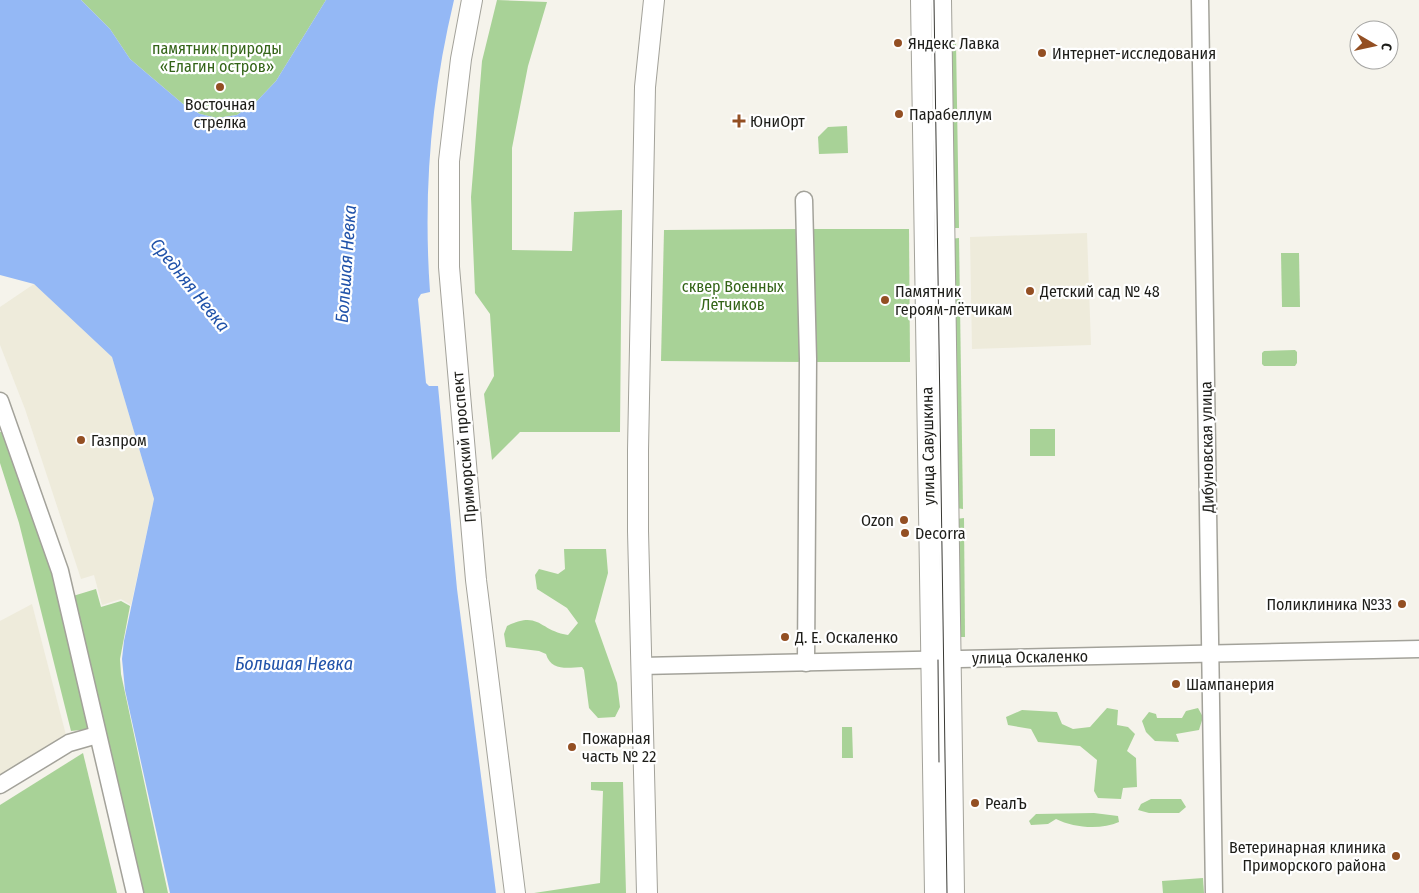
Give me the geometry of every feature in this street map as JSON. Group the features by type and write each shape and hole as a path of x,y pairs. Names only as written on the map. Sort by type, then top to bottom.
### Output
{"main road":[{"name":"Приморский проспект","path":"472,0 461,59 449,161 449,267 477,590 515,893"},
{"path":"647,893 638,450 645,87 654,0"},
{"name":"улица Савушкина","path":"921,0 941,659 954,893"},
{"name":"улица Савушкина","path":"934,893 941,659 941,0"}],"street":[{"name":"Дибуновская улица","path":"1200,0 1214,893"},
{"path":"804,200 808,360 806,662"},
{"path":"0,401 60,571 135,893"},
{"name":"улица Оскаленко","path":"642,666 1419,649"},
{"path":"0,785 69,744 97,736"}],"shaded area":[{"name":"Детский сад № 48","path":"1087,233 1091,345 972,349 970,237"},
{"path":"34,284 112,357 154,499 131,605 121,599 102,605 94,575 81,579 25,409 0,345 0,307"},
{"path":"32,604 66,735 0,775 0,621"}],"green space":[{"name":"памятник природы «Елагин остров»","path":"81,0 326,0 276,81 257,101 237,115 217,118 200,114 183,104 130,59 110,29"},
{"path":"497,0 547,2 528,66 512,148 512,250 572,251 574,212 622,210 620,432 520,432 492,460 484,394 494,376 490,314 475,293 471,197 482,61"},
{"path":"956,41 959,228 950,228 948,94 952,91 951,44"},
{"path":"847,126 848,153 819,154 818,137 828,127"},
{"name":"сквер Военных Лётчиков","path":"800,229 806,362 661,361 664,230"},
{"name":"сквер Военных Лётчиков","path":"810,229 909,229 910,362 816,362"},
{"path":"959,238 963,509 956,508 950,239"},
{"path":"1281,253 1299,253 1300,307 1282,307"},
{"path":"1295,350 1297,352 1297,363 1295,366 1264,366 1262,364 1262,353 1264,351"},
{"path":"1030,429 1055,429 1055,456 1030,456"},
{"path":"0,432 3,432 44,540 90,729 71,731 19,523 0,463"},
{"path":"964,518 965,637 955,637 956,519"},
{"path":"564,549 606,549 608,573 595,621 617,683 620,707 615,717 598,718 589,708 582,667 556,666 548,659 546,654 539,651 506,647 504,634 507,626 518,622 533,621 558,633 568,635 578,623 567,608 537,589 535,575 539,569 558,574 565,569"},
{"path":"96,589 101,607 121,601 130,606 120,659 121,674 168,893 142,893 73,596"},
{"path":"1107,708 1118,710 1117,725 1128,727 1135,734 1127,751 1136,758 1137,787 1123,788 1121,799 1098,798 1094,791 1097,760 1080,746 1038,742 1031,729 1008,725 1006,717 1022,710 1057,712 1062,724 1073,729 1090,727"},
{"path":"1198,708 1203,717 1199,730 1176,734 1179,742 1155,741 1146,732 1142,721 1149,712 1156,714 1157,718 1182,718 1186,711"},
{"path":"842,727 852,727 853,758 842,758"},
{"path":"83,753 117,893 0,893 0,805"},
{"path":"591,782 623,782 626,893 534,893 600,883 603,791 591,790"},
{"path":"1151,799 1181,799 1186,807 1179,813 1149,813 1138,810 1141,804"},
{"path":"1094,813 1118,816 1119,822 1112,825 1088,827 1056,819 1048,824 1031,825 1029,821 1036,814"},
{"path":"1203,878 1204,893 1163,893 1162,881"}],"water":[{"name":"Большая Невка","path":"0,0 81,0 110,29 130,59 183,104 200,114 217,118 237,115 257,101 276,81 326,0 454,0 434,108 428,181 430,292 421,294 418,299 426,383 429,386 438,386 457,589 496,893 170,893 125,690 122,659 124,641 154,499 112,357 34,284 0,275"}],"tram line":[{"path":"934,0 947,893"},
{"path":"938,660 939,762"}],"place":[{"name":"Яндекс Лавка","path":"898,43"},
{"name":"Интернет-исследования","path":"1042,53"},
{"name":"Восточная стрелка","path":"220,87"},
{"name":"Парабеллум","path":"899,114"},
{"name":"ЮниОрт","path":"739,121"},
{"name":"Детский сад № 48","path":"1030,291"},
{"name":"Памятник героям-лётчикам","path":"885,300"},
{"name":"Газпром","path":"81,440"},
{"name":"Ozon","path":"904,520"},
{"name":"Decorra","path":"905,533"},
{"name":"Поликлиника №33","path":"1402,604"},
{"name":"Д. Е. Оскаленко","path":"785,637"},
{"name":"Шампанерия","path":"1176,684"},
{"name":"Пожарная часть № 22","path":"572,747"},
{"name":"РеалЪ","path":"975,803"},
{"name":"Ветеринарная клиника Приморского района","path":"1396,856"}],"water label":[{"name":"Средняя Невка","path":"190,285"}]}
